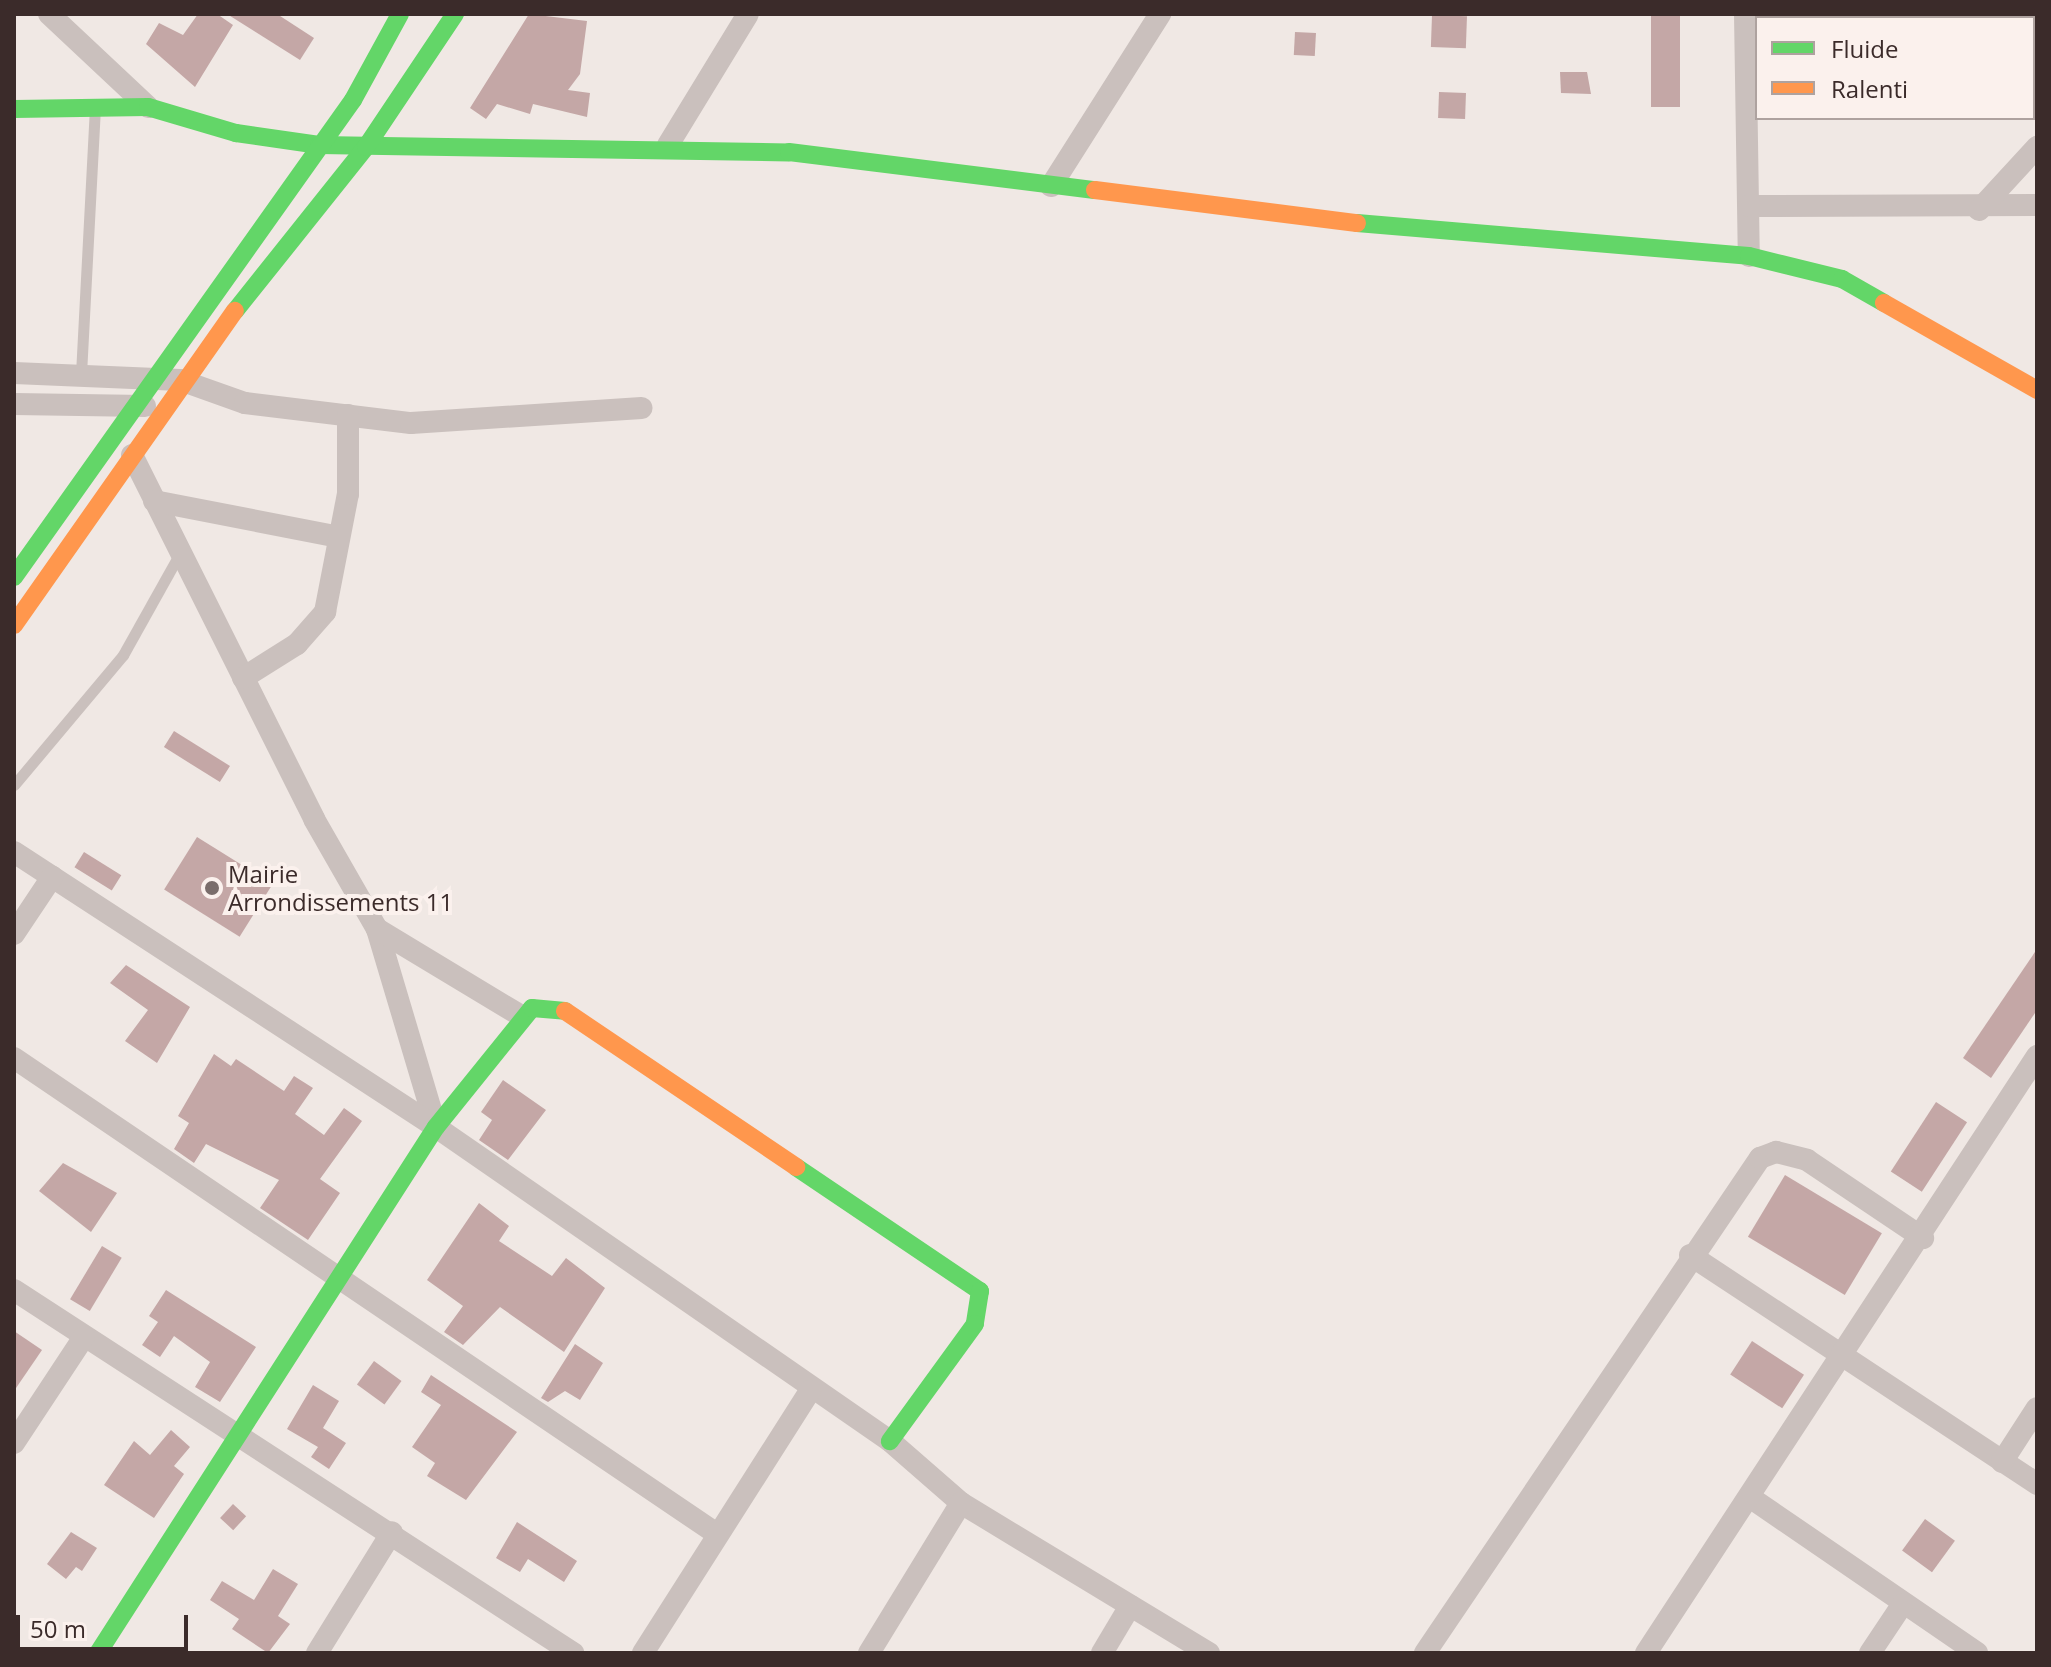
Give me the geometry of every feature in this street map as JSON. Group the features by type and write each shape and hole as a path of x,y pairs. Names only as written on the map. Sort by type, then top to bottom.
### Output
{"street":[{"path":"49,14 148,107"},
{"path":"14,577 319,145 400,14"},
{"path":"14,625 180,380 366,147 455,14"},
{"path":"668,145 748,14"},
{"path":"1051,186 1160,14"},
{"path":"1745,14 1754,59 1749,256"},
{"path":"14,109 148,107 236,133 319,145 668,145 1051,186 1473,237 1749,256 1842,279 2037,390"},
{"path":"1979,210 2037,147"},
{"path":"1749,206 1979,210 2037,205"},
{"path":"14,373 180,380 245,403 411,423 642,408"},
{"path":"14,404 162,407"},
{"path":"243,678 297,644 325,612 348,494 348,415"},
{"path":"132,455 243,678 377,929 436,1127"},
{"path":"154,501 339,537"},
{"path":"14,852 436,1127 810,1391 890,1441 961,1503 1209,1653"},
{"path":"14,934 52,877"},
{"path":"377,929 521,1016"},
{"path":"98,1653 241,1439 436,1127 521,1016 532,1008 561,1009 980,1291 975,1324 890,1441"},
{"path":"14,1058 337,1283 714,1532"},
{"path":"1646,1653 1845,1357 2037,1058"},
{"path":"1425,1653 1749,1171 1776,1152 1807,1160 1923,1238"},
{"path":"1690,1255 2037,1484"},
{"path":"14,1290 241,1439 392,1532 573,1653"},
{"path":"14,1443 84,1337"},
{"path":"643,1653 714,1532 810,1391"},
{"path":"2002,1462 2037,1408"},
{"path":"1751,1498 1902,1605 1977,1653"},
{"path":"869,1653 961,1503"},
{"path":"317,1653 392,1532"},
{"path":"1870,1653 1902,1605"},
{"path":"1102,1653 1130,1606"}],"lane":[{"path":"81,374 95,110"},
{"path":"14,785 123,655 180,552"}],"building":[{"path":"198,14 217,14 233,25 195,87 146,44 159,23 183,35"},
{"path":"227,14 277,14 314,38 300,60"},
{"path":"529,14 587,21 580,74 568,90 590,93 587,117 533,104 530,114 497,104 486,119 470,108"},
{"path":"1651,14 1680,14 1680,107 1651,107"},
{"path":"1432,15 1467,16 1466,48 1431,47"},
{"path":"1295,32 1316,33 1315,56 1294,55"},
{"path":"1560,72 1587,72 1591,94 1561,93"},
{"path":"1439,92 1466,93 1465,119 1438,118"},
{"path":"174,731 230,766 220,782 164,747"},
{"path":"197,837 272,884 240,937 164,890"},
{"path":"84,852 121,875 112,891 74,867"},
{"path":"2037,949 2037,1010 1991,1078 1963,1058"},
{"path":"126,965 190,1007 157,1063 125,1041 148,1010 110,983"},
{"path":"214,1054 231,1066 236,1059 284,1091 294,1076 313,1088 295,1114 324,1135 344,1108 362,1121 320,1179 340,1193 308,1240 260,1208 279,1180 206,1144 194,1163 174,1149 189,1123 178,1116"},
{"path":"503,1080 546,1110 508,1160 479,1140 492,1120 481,1112"},
{"path":"1936,1102 1967,1122 1922,1192 1891,1172"},
{"path":"63,1163 117,1193 91,1232 39,1191"},
{"path":"1785,1175 1882,1233 1845,1295 1748,1237"},
{"path":"479,1203 509,1226 499,1241 552,1276 566,1258 605,1288 564,1352 500,1307 463,1345 444,1332 463,1306 427,1280"},
{"path":"102,1246 122,1258 90,1311 70,1299"},
{"path":"166,1290 256,1347 220,1402 195,1387 210,1362 174,1336 160,1357 142,1345 158,1322 149,1316"},
{"path":"14,1331 42,1350 14,1391"},
{"path":"1752,1341 1804,1375 1782,1408 1730,1375"},
{"path":"575,1344 603,1363 580,1400 565,1391 548,1402 541,1398"},
{"path":"374,1361 402,1381 384,1404 357,1384"},
{"path":"431,1375 517,1432 466,1500 427,1476 435,1463 412,1447 441,1405 421,1392"},
{"path":"313,1385 339,1401 323,1428 346,1443 329,1469 311,1457 318,1447 287,1429"},
{"path":"171,1430 190,1447 174,1466 184,1474 154,1518 104,1485 134,1441 150,1455"},
{"path":"233,1504 246,1516 233,1530 220,1518"},
{"path":"1925,1519 1955,1541 1932,1572 1902,1551"},
{"path":"517,1522 577,1561 564,1582 528,1559 520,1572 496,1558"},
{"path":"71,1532 97,1548 82,1571 76,1567 66,1579 47,1564"},
{"path":"273,1569 298,1584 278,1616 290,1624 268,1653 232,1629 239,1619 210,1600 222,1581 254,1600"}],"traffic: fast":[{"path":"14,577 353,100 400,14"},
{"path":"235,311 366,147 455,14"},
{"path":"14,109 148,107 236,133 319,145 789,152 1095,190"},
{"path":"1357,223 1749,256 1842,279 1884,303"},
{"path":"98,1653 436,1127 532,1008 565,1011"},
{"path":"796,1167 980,1291 975,1324 890,1441"}],"traffic: slow":[{"path":"1095,190 1357,223"},
{"path":"1884,303 2037,390"},
{"path":"14,625 235,311"},
{"path":"565,1011 796,1167"}],"place":[{"name":"Mairie Arrondissements 11","path":"212,888"}]}
